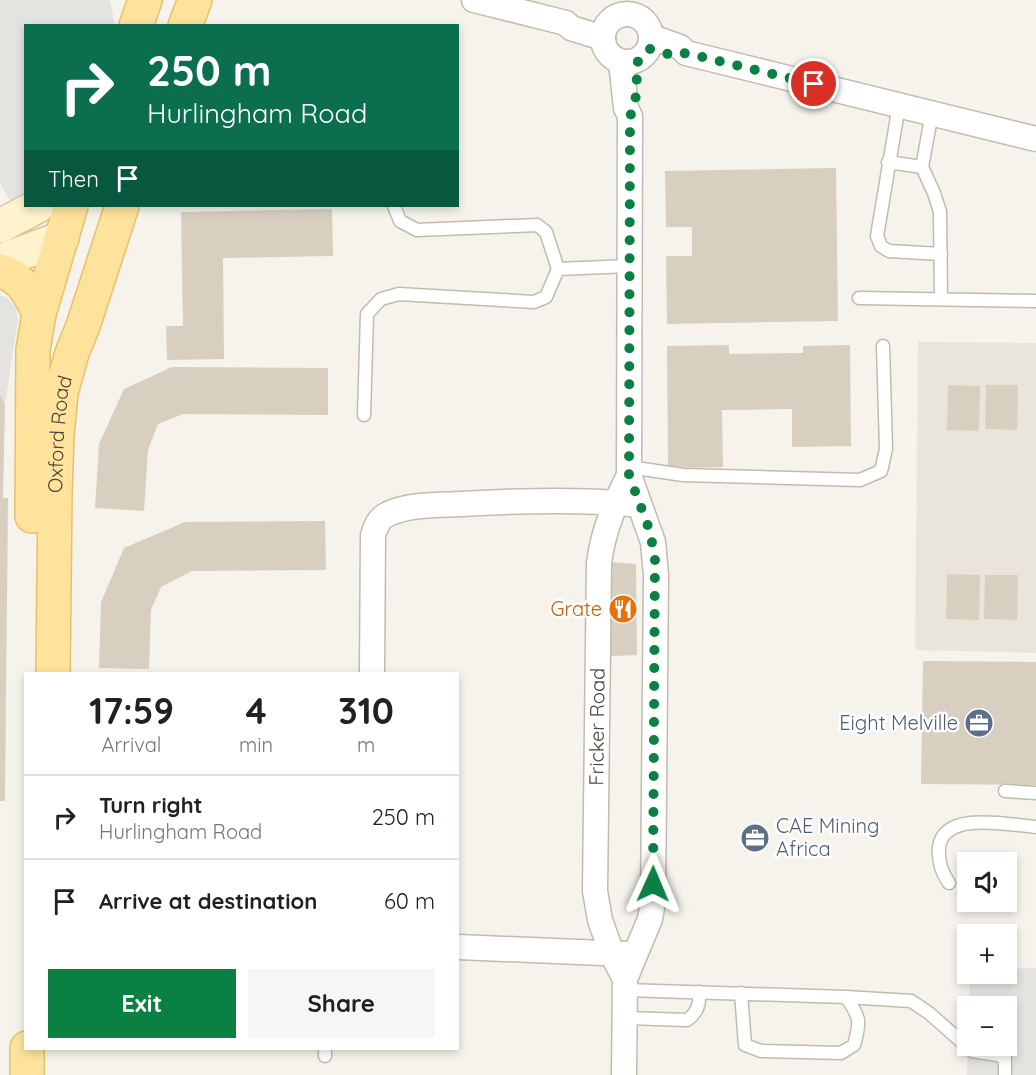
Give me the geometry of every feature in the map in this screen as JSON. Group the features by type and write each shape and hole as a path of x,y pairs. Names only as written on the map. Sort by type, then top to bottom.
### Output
{"main road":[{"path":"186,24 195,0"},
{"path":"0,226 36,207"},
{"name":"Oxford Road","path":"31,672 33,350 39,314 71,207"},
{"path":"0,261 86,230 99,221 111,207"},
{"name":"Oxford Road","path":"53,672 55,492 57,435 62,393 72,353 122,207"},
{"path":"0,271 16,277 26,288 39,314"},
{"path":"27,1050 27,1075"},
{"path":"50,1050 50,1075"}],"street":[{"path":"474,0 566,23 573,20 631,30 680,47 686,53 1036,139"},
{"name":"Fricker Road","path":"623,954 650,919 653,902 656,575 653,542 629,471 630,116 635,107 631,30"},
{"name":"Fricker Road","path":"624,1075 623,954 596,905 594,817 599,563 604,532 629,471"},
{"path":"372,672 371,558 373,535 377,523 387,515 419,507 503,502 616,503 641,506"},
{"path":"459,947 623,954"}],"lane":[{"path":"899,105 877,236 880,246 889,251 941,254"},
{"path":"932,113 922,166 940,212 941,299"},
{"path":"888,162 922,166"},
{"path":"364,415 367,314 381,299 399,294 534,302 546,297 558,268 546,232 537,225 417,230 400,221 394,207"},
{"path":"558,268 629,266"},
{"path":"859,298 1036,301"},
{"path":"629,471 683,475 860,480 880,471 886,449 883,346"},
{"path":"1005,790 1036,793"},
{"path":"949,882 940,868 939,849 941,836 949,829 969,822 1036,827"},
{"path":"625,985 699,992 911,1001 929,1013 972,1051 998,1055 1005,1059 1005,1075"},
{"path":"625,1018 687,1020 696,1013 699,992"},
{"path":"741,993 744,1045 761,1051 841,1053 854,1045 858,1030 857,1014 846,997"}],"shaded area":[{"path":"0,0 110,0 115,24 24,24 24,198 13,206 0,183"},
{"path":"0,295 7,298 16,308 18,320 5,404 0,395"},
{"path":"918,342 1036,343 1036,653 915,650"},
{"path":"1036,968 1036,1075 967,1075 968,1056 1017,1056 1017,996 969,996 970,984 1017,984 1017,969"}],"building":[{"path":"836,168 838,321 667,324 666,256 692,256 692,227 666,227 665,171"},
{"path":"332,209 333,256 223,258 224,359 167,360 166,326 183,326 181,212"},
{"path":"729,345 729,354 803,353 803,346 850,345 851,446 792,447 792,409 722,410 723,467 668,468 667,346"},
{"path":"172,367 328,368 328,415 183,414 158,424 148,450 144,511 95,508 99,444 124,389"},
{"path":"948,385 980,386 979,431 947,430"},
{"path":"986,385 1018,385 1017,430 985,429"},
{"path":"0,395 5,404 3,498 8,498 5,801 0,801"},
{"path":"325,521 326,570 192,571 161,587 151,610 149,669 99,668 101,602 124,548 185,522"},
{"name":"Grate","path":"610,562 636,564 637,655 611,656"},
{"path":"947,574 980,575 979,620 946,619"},
{"path":"985,575 1018,575 1017,620 984,619"},
{"name":"Eight Melville","path":"923,661 1036,662 1036,785 921,784"}],"place":[{"name":"Grate","path":"623,609"},
{"name":"Eight Melville","path":"979,723"},
{"name":"CAE Mining Africa","path":"755,838"}],"route":[{"path":"653,884 655,555 648,526 629,475 630,116 635,107 638,60 650,49 675,56 686,53 814,84"}]}
